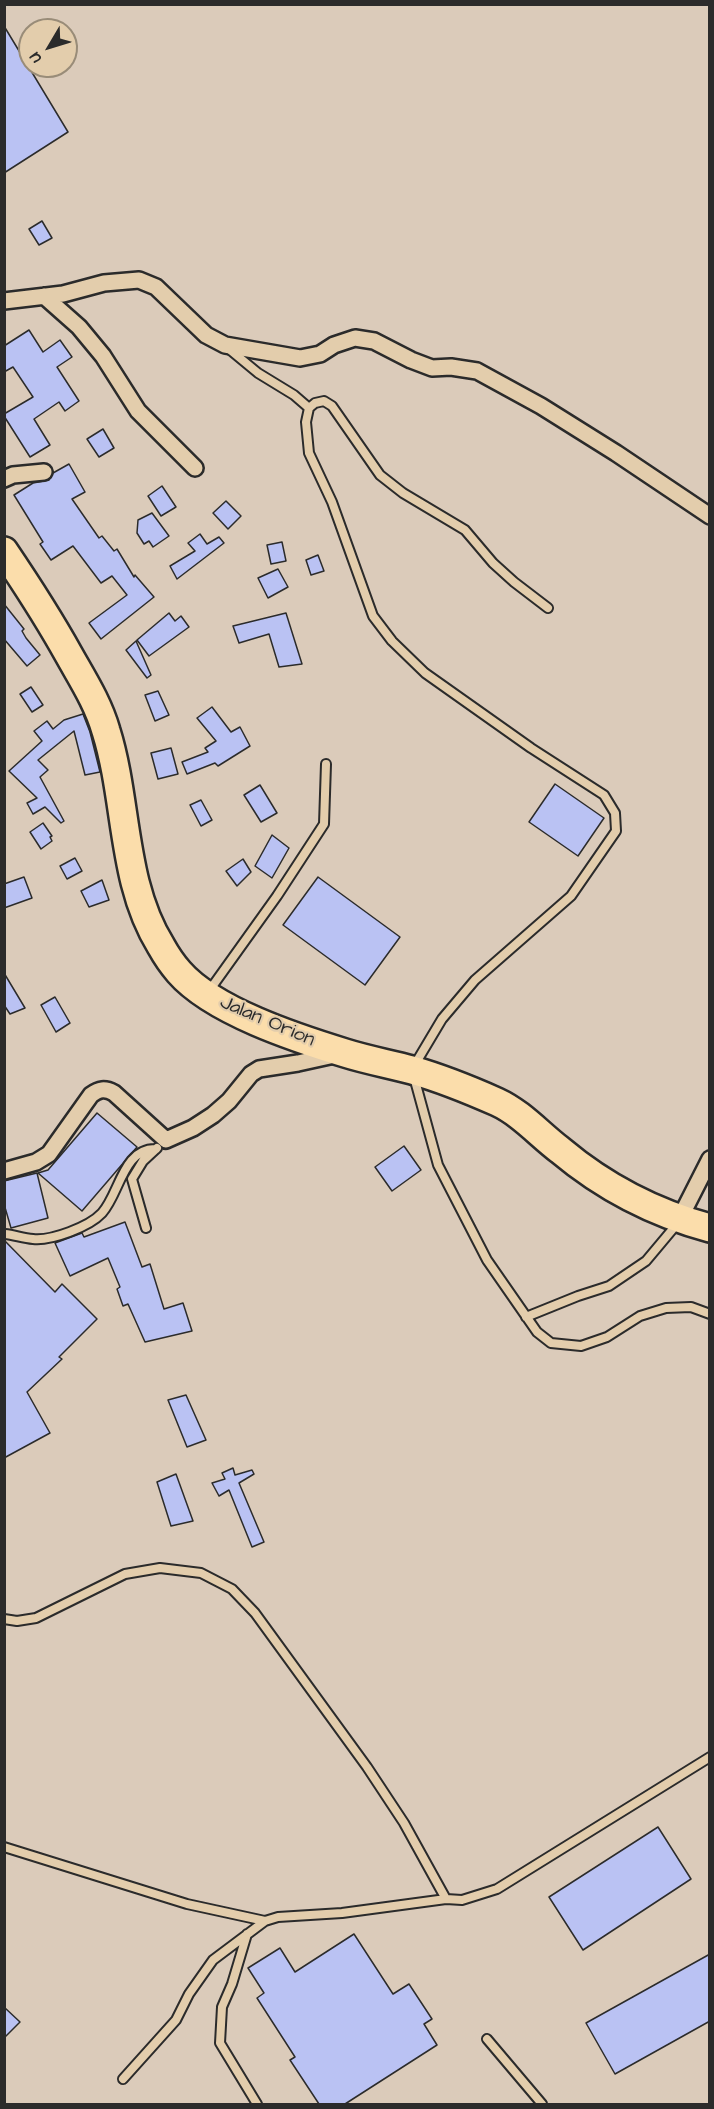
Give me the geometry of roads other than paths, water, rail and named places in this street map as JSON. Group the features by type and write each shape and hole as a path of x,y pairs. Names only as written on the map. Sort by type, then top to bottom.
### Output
{"highway":[{"name":"Jalan Orion","path":"4,551 48,618 97,704 116,766 136,890 147,923 180,973 206,995 231,1010 263,1024 345,1053 412,1070 500,1104 526,1121 599,1179 630,1199 679,1220 710,1228"}],"street":[{"path":"4,301 63,294 104,283 139,280 156,287 206,335 225,345 300,358 320,354 355,338 374,341 432,368 451,367 477,371 541,406 710,516"},
{"path":"44,296 79,327 103,356 138,411 195,468"},
{"path":"4,479 13,475 44,472"},
{"path":"4,1171 36,1162 49,1154 91,1095 98,1090 108,1090 114,1093 161,1145 213,1115 230,1101 250,1074 259,1069 345,1053"},
{"path":"679,1220 710,1159"}],"lane":[{"path":"225,345 258,373 294,395 309,408"},
{"path":"548,608 514,582 465,530 403,493 380,475 332,405 324,401 309,408 306,422 309,453 332,502 373,616 392,641 425,673 531,748 604,795 615,813 616,831 571,896 476,980 442,1018 412,1070 438,1165 487,1260 537,1332 551,1343 581,1346 607,1337 640,1316 666,1308 691,1307 710,1314"},
{"path":"206,995 277,896 324,824 326,764"},
{"path":"146,1228 132,1179 143,1161 161,1145"},
{"path":"5,1234 33,1239 44,1238 89,1223 103,1212 137,1153 161,1145"},
{"path":"526,1317 609,1286 646,1261 679,1220"},
{"path":"4,1618 17,1622 36,1618 125,1574 160,1568 201,1573 232,1589 255,1613 367,1767 404,1823 446,1899"},
{"path":"123,2079 176,2020 189,1994 213,1960 265,1921 278,1917 370,1910 446,1899 462,1900 497,1889 710,1756"},
{"path":"4,1847 187,1904 265,1921"},
{"path":"247,1933 232,1984 222,2007 220,2043 257,2104"},
{"path":"487,2039 542,2104"}]}
